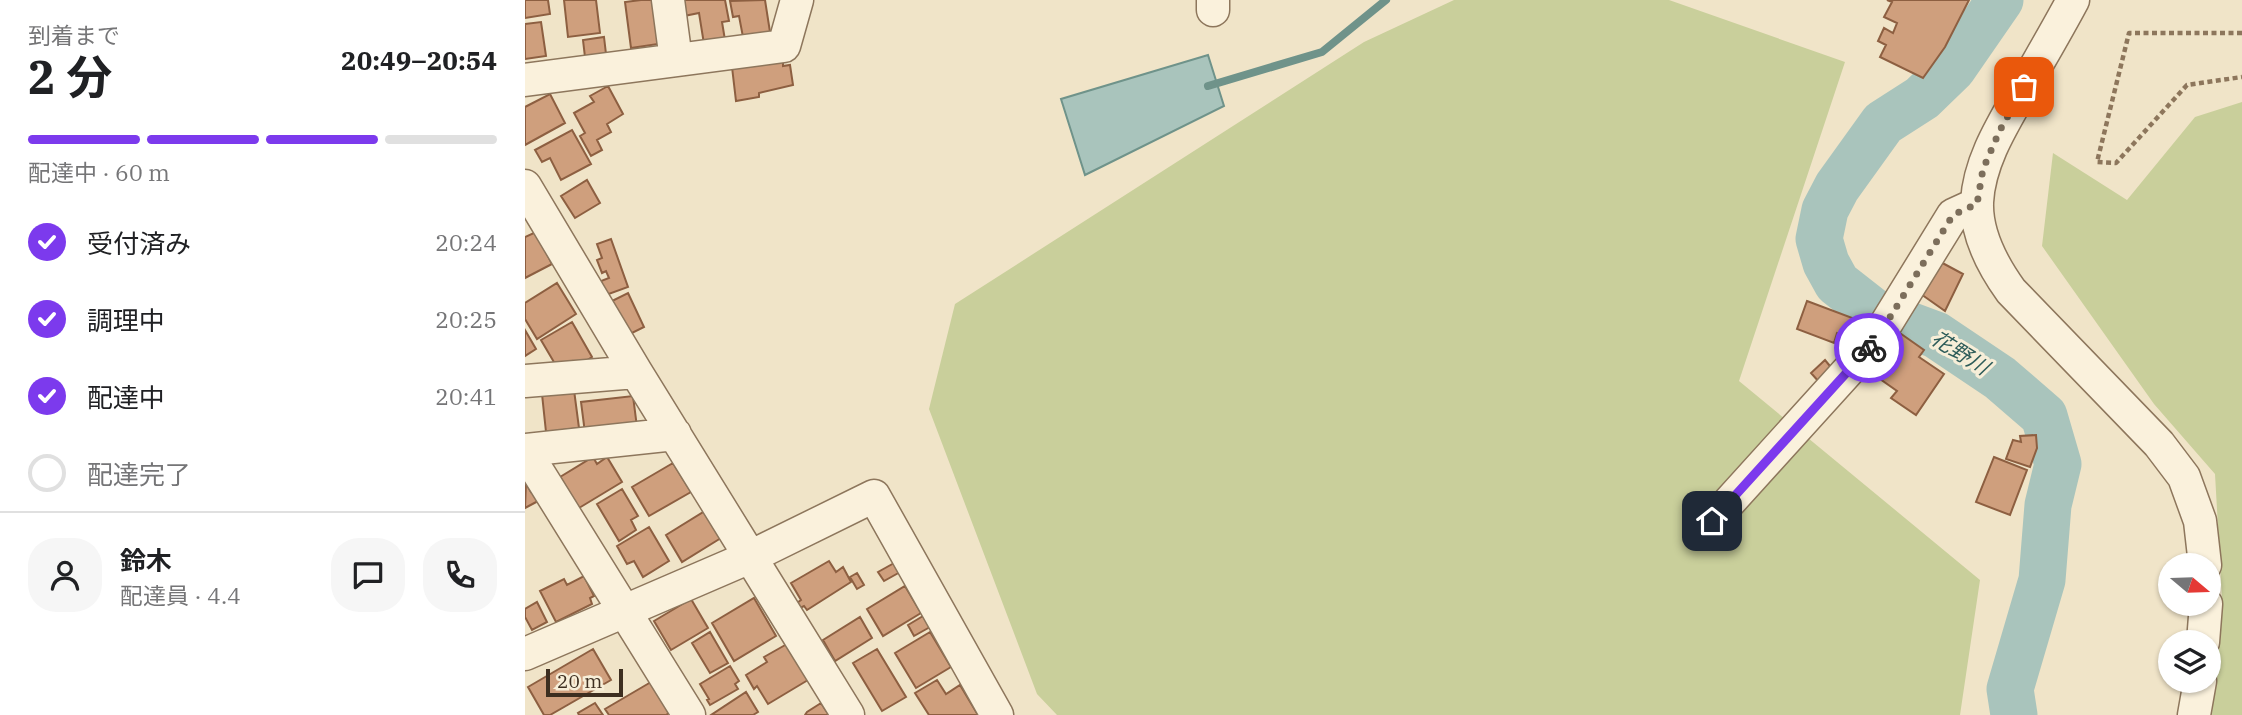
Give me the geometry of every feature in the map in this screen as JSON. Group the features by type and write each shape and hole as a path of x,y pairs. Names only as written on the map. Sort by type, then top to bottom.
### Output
{"street":[{"path":"668,0 676,60"},
{"path":"525,80 784,46 796,0"},
{"path":"2073,0 2000,130 1983,169 1977,204 1983,238 1995,269 2011,290 2159,444 2184,477 2200,522 2204,553"},
{"path":"525,186 636,372 848,715"},
{"path":"1712,521 1876,340 1953,215 1977,204"},
{"path":"525,381 636,372"},
{"path":"675,434 525,450 689,715"},
{"path":"525,653 750,556 874,496 997,715"},
{"path":"2194,715 2198,693"}],"path":[{"path":"2242,33 2129,33 2097,162 2116,163 2186,85 2242,77"}],"green space":[{"path":"1454,0 1669,0 1845,62 1739,381 1980,580 1960,715 1057,715 1037,694 929,409 955,304 1364,42"},
{"path":"2242,102 2242,715 2212,715 2214,693 2221,693 2221,553 2215,474 2154,404 2042,246 2053,153 2127,200 2195,117"}],"water":[{"path":"1208,55 1224,106 1085,175 1061,99"}],"building":[{"path":"525,0 548,0 550,14 525,18"},
{"path":"564,0 596,0 600,33 568,37"},
{"path":"652,0 658,44 631,48 625,2"},
{"path":"681,0 725,0 729,21 722,22 725,40 704,44 699,13 684,16"},
{"path":"765,0 770,32 743,37 739,16 733,17 730,1"},
{"path":"1887,0 1969,0 1945,47 1923,78 1880,57 1886,45 1878,41 1884,28 1893,33 1897,23 1884,17 1892,2"},
{"path":"541,22 546,56 525,59 525,24"},
{"path":"604,37 606,54 585,57 583,40"},
{"path":"783,61 783,66 790,65 793,85 759,93 759,97 736,101 732,67"},
{"path":"608,86 623,114 607,124 611,132 597,140 602,150 591,156 580,136 585,133 574,113 594,102 590,96"},
{"path":"550,94 565,123 525,145 525,107"},
{"path":"572,130 591,164 561,180 550,158 542,162 535,150"},
{"path":"587,180 600,203 575,218 561,196"},
{"path":"536,232 552,264 525,278 525,237"},
{"path":"611,239 628,287 606,295 601,281 609,278 606,271 602,273 597,260 602,258 597,244"},
{"path":"1935,259 1963,274 1945,311 1918,292"},
{"path":"557,283 576,314 537,339 525,319 525,303"},
{"path":"628,293 644,327 628,335 612,301"},
{"path":"1807,301 1855,319 1847,337 1837,333 1834,343 1797,329"},
{"path":"572,322 592,357 576,367 572,361 558,369 541,340"},
{"path":"525,330 536,349 525,356"},
{"path":"1897,331 1924,350 1919,357 1944,374 1916,415 1891,398 1897,391 1880,379 1888,368 1877,361"},
{"path":"1825,360 1834,371 1820,383 1811,373"},
{"path":"574,390 579,428 546,432 542,394"},
{"path":"633,396 637,427 585,433 581,402"},
{"path":"2036,435 2037,448 2030,467 2006,459 2013,440 2021,442 2020,436"},
{"path":"593,457 597,464 607,457 622,482 579,508 560,477"},
{"path":"1994,457 2027,470 2010,515 1976,502"},
{"path":"673,463 691,492 649,516 632,487"},
{"path":"526,483 540,500 525,508"},
{"path":"622,489 638,516 631,520 636,530 619,541 597,504"},
{"path":"705,511 721,538 682,562 666,535"},
{"path":"649,527 669,561 643,577 634,561 627,564 617,546"},
{"path":"829,561 836,572 843,567 851,582 807,610 804,606 800,608 797,603 801,600 791,583"},
{"path":"896,562 902,571 884,581 878,572"},
{"path":"857,573 864,585 857,589 850,577"},
{"path":"584,576 594,596 590,598 592,604 556,622 540,591 564,579 567,585"},
{"path":"905,586 921,613 883,636 867,609"},
{"path":"754,598 776,636 734,661 712,623"},
{"path":"691,599 708,628 671,650 654,621"},
{"path":"537,602 547,622 532,630 525,617 525,609"},
{"path":"923,616 930,627 914,636 908,625"},
{"path":"860,617 872,638 835,661 823,640"},
{"path":"710,632 728,663 710,673 692,643"},
{"path":"930,632 951,667 916,688 895,653"},
{"path":"787,644 808,680 768,704 757,686 754,689 746,675 767,662 764,657"},
{"path":"593,649 611,680 550,715 544,715 528,687"},
{"path":"877,649 906,697 882,711 853,663"},
{"path":"730,666 739,681 735,684 738,689 710,705 700,684"},
{"path":"937,680 946,694 960,685 978,715 929,715 915,693"},
{"path":"651,682 669,713 609,715 605,709"},
{"path":"746,692 758,712 753,715 711,715"},
{"path":"595,703 603,715 579,715 578,713"},
{"path":"821,703 829,715 805,715 807,712"}],"waterway":[{"path":"1208,86 1322,52 1386,0"},
{"name":"花野川","path":"2000,0 1953,68 1922,98 1883,123 1837,187 1825,210 1819,239 1826,263 1837,283 1874,312 1936,335 2000,378 2044,416 2058,464 2048,505 2042,580 2010,689 2014,715"}],"way so far":[{"path":"1869,348 1953,215 1977,204 1983,169 2000,130 2024,87"}],"route":[{"path":"1712,521 1869,348"}]}
